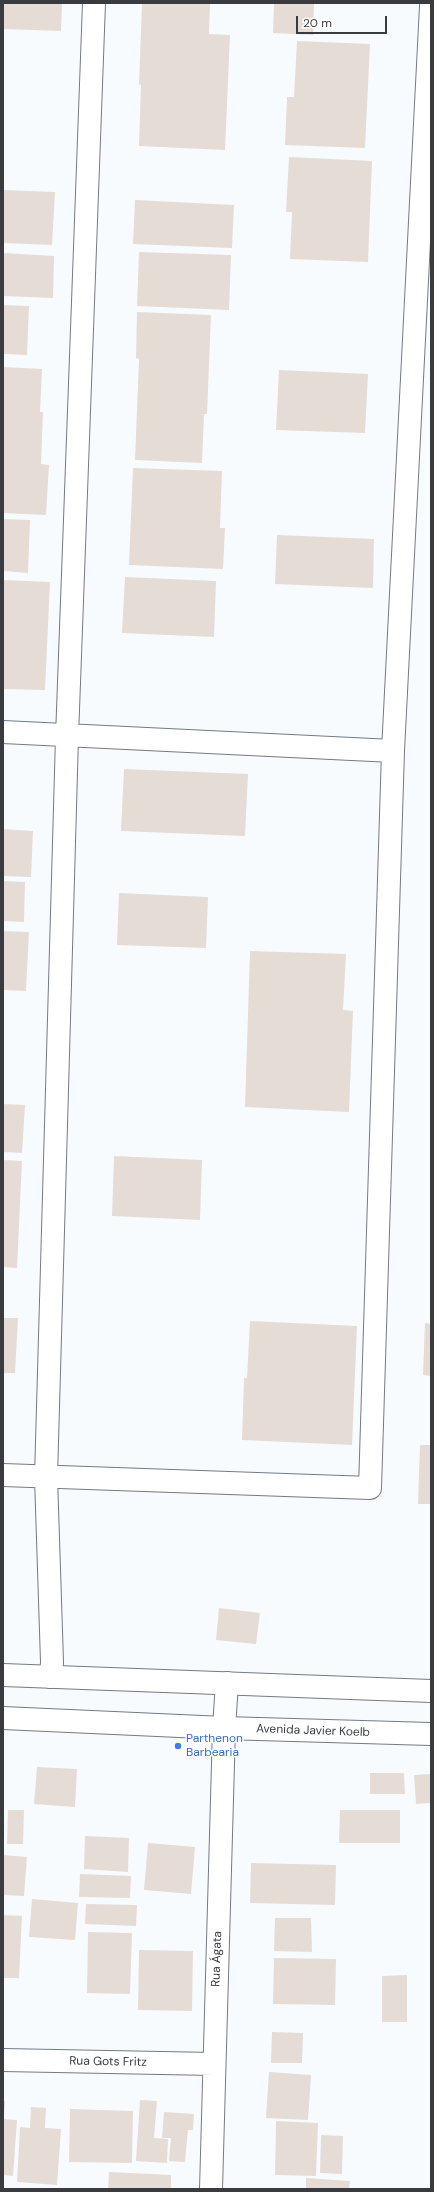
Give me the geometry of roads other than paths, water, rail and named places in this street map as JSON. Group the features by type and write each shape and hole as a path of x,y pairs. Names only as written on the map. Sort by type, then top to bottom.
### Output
{"street":[{"path":"51,1677 52,1662 46,1478 68,736 94,3"},
{"path":"3,1475 46,1478 370,1488 393,751 431,6"},
{"path":"3,732 393,751"},
{"path":"3,1675 431,1692"},
{"name":"Rua Ágata","path":"211,2189 224,1728 227,1683"},
{"name":"Avenida Javier Koelb","path":"3,1718 224,1728 431,1734"},
{"name":"Rua Gots Fritz","path":"3,2060 214,2064"}],"place":[{"name":"Parthenon Barbearia","path":"178,1746"}]}
